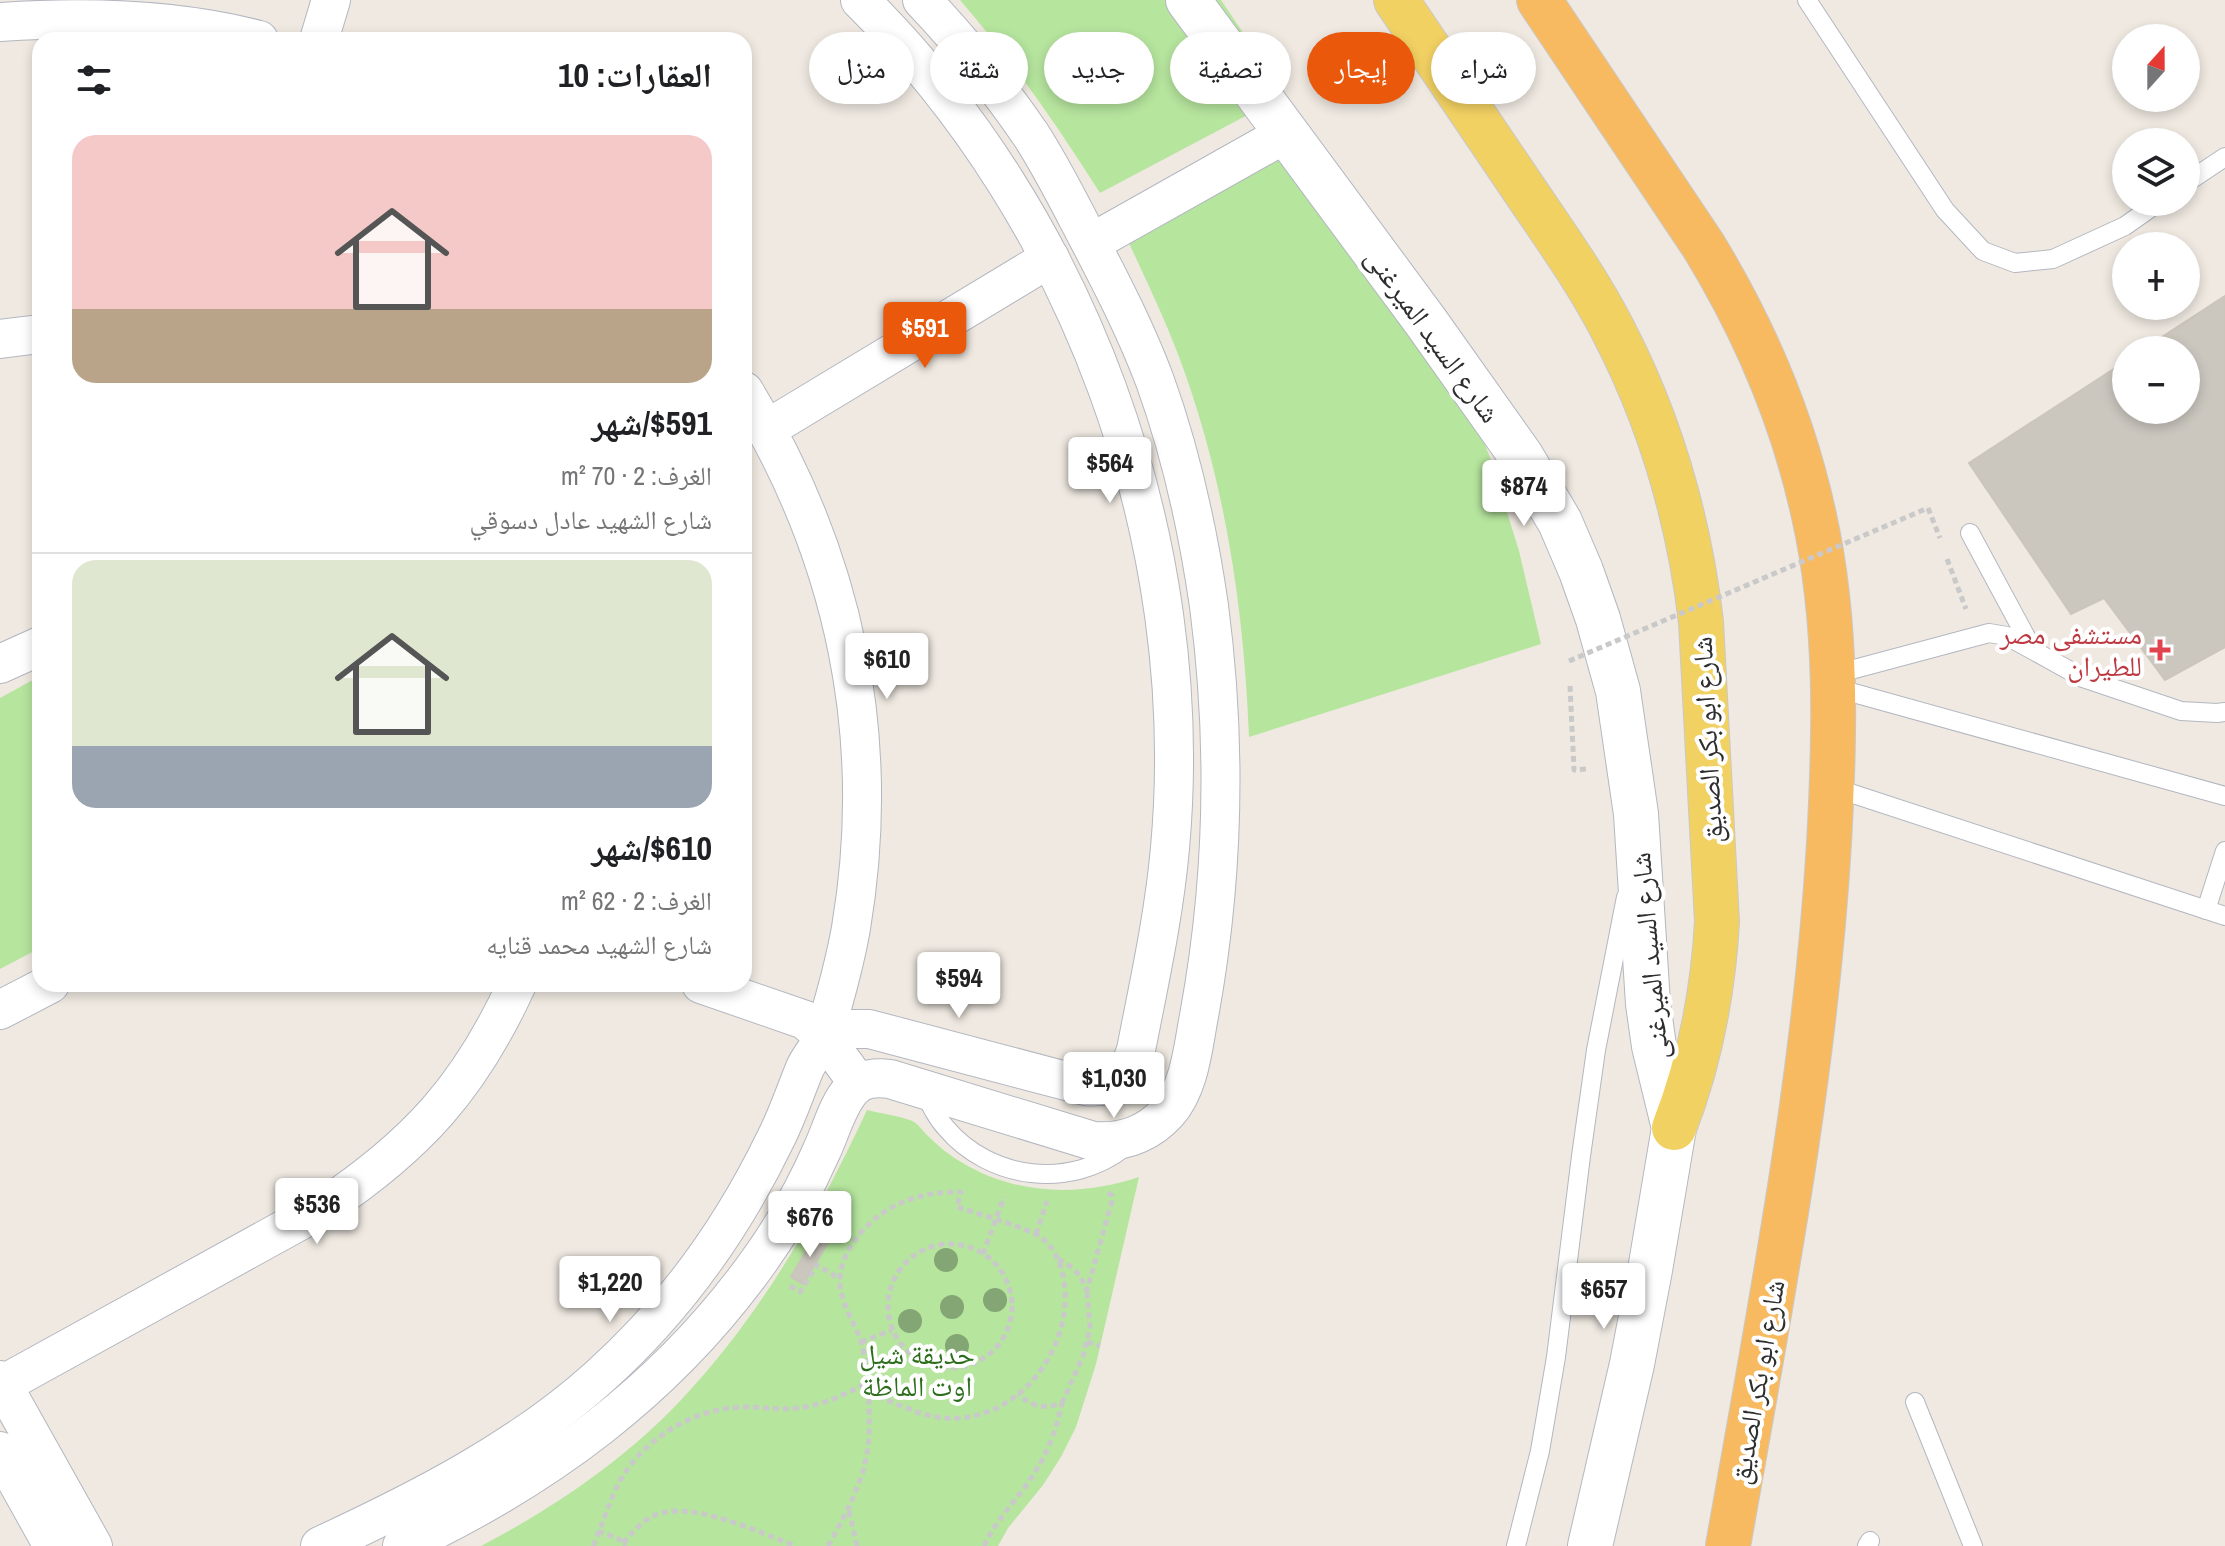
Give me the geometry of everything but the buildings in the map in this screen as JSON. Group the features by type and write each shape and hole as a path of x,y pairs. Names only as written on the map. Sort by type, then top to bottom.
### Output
{"highway":[{"name":"شارع ابو بكر الصديق","path":"1539,0 1729,287 1772,377 1796,447 1815,518 1828,607 1832,787 1827,882 1807,1072 1786,1214 1728,1546"}],"main road":[{"name":"شارع السيد الميرغنى","path":"1188,0 1479,396 1521,456 1560,522 1598,619 1618,691 1638,839 1648,1004 1654,1046 1674,1128"},
{"name":"شارع ابو بكر الصديق","path":"1396,0 1561,243 1613,330 1649,409 1673,478 1697,586 1705,674 1716,886 1715,957 1705,1027 1687,1095 1674,1128 1634,1352 1590,1546"}],"street":[{"path":"321,32 331,0"},
{"path":"824,1037 846,1029 869,1029 1085,1086 1098,1088 1111,1085 1128,1070 1136,1050 1162,918 1171,847 1172,702 1165,629 1154,557 1138,487 1103,375 1081,321 1020,204 963,118 921,66 860,0"},
{"path":"402,1546 460,1518 548,1466 598,1430 688,1348 727,1303 775,1238 803,1190 844,1099 858,1083 879,1077 1093,1141 1109,1142 1148,1129 1169,1111 1190,1062 1214,920 1221,794 1216,668 1209,605 1198,543 1171,432 1136,335 1066,194 1032,137 984,72 922,0"},
{"path":"0,22 114,19 216,32"},
{"path":"1091,243 1285,134"},
{"path":"767,429 1050,258"},
{"path":"0,339 32,335"},
{"path":"320,1546 393,1511 511,1443 555,1413 635,1343 670,1303 729,1223 775,1142 805,1069 824,1037 845,961 858,884 863,806 860,727 848,650 829,574 802,500 752,404"},
{"path":"0,664 32,650"},
{"path":"0,1010 35,992"},
{"path":"93,1546 1,1383 323,1208 366,1179 405,1146 441,1109 479,1057 513,992"},
{"path":"724,992 805,1020 824,1037 858,1083"},
{"path":"1121,1078 1148,1129"},
{"path":"0,1451 53,1546"}],"lane":[{"path":"1807,0 1945,210 1983,251 2015,263 2053,259 2125,226 2139,216"},
{"path":"2200,174 2225,157"},
{"path":"1970,533 2033,650"},
{"path":"1832,681 1989,633 2007,636 2083,678 2181,711 2225,712"},
{"path":"1832,681 2225,796"},
{"path":"1832,787 2225,916"},
{"path":"1516,1546 1540,1451 1556,1357 1596,1050 1638,839"},
{"path":"2206,910 2225,851"},
{"path":"923,1088 933,1110 965,1146 984,1159 1031,1174 1055,1174 1101,1163 1122,1151 1148,1129"},
{"path":"1915,1402 1973,1546"}],"path":[{"path":"1569,661 1928,508"},
{"path":"1569,676 1574,770"},
{"path":"983,1254 1015,1170"},
{"path":"984,1546 1042,1461 1053,1439 1062,1403 1083,1356 1090,1328 1087,1290 1113,1199 1108,1192 1101,1191"},
{"path":"828,1546 849,1510 866,1459 869,1426 867,1383 861,1342 844,1302 840,1279 844,1259 865,1229 884,1212 906,1200 931,1193 961,1192 957,1207 1036,1234 1050,1246 1063,1275 1065,1294 1060,1332 1044,1366 1018,1394 989,1411 961,1418 946,1418 917,1412 868,1392"},
{"path":"1036,1234 1049,1194"},
{"path":"956,1244 983,1254 1004,1275 1012,1302 1007,1331 1000,1343 978,1362 964,1367 935,1367 909,1354 892,1330 888,1316 890,1288 904,1263 915,1254 942,1245 956,1244"},
{"path":"1058,1260 1079,1274 1087,1290"},
{"path":"783,1281 800,1292 817,1265 840,1279"},
{"path":"861,1342 892,1330"},
{"path":"1087,1342 1100,1346"},
{"path":"593,1546 623,1476 653,1442 672,1429 718,1411 742,1407 805,1407 823,1403 867,1383"},
{"path":"1018,1394 1043,1407 1062,1403"},
{"path":"598,1531 624,1544 637,1528 653,1516 683,1510 704,1513 796,1546"},
{"path":"849,1510 857,1546"}],"green space":[{"path":"960,0 1221,0 1243,32 1170,32 1170,104 1268,104 1100,193 1028,87 1028,32 986,32"},
{"path":"1311,142 1456,371 1491,460 1519,551 1541,644 1249,737 1238,599 1223,509 1200,420 1180,359 1128,241"},
{"path":"32,680 32,952 0,969 0,698"},
{"name":"حديقة شيل اوت الماظة","path":"867,1110 914,1122 957,1159 982,1173 1025,1187 1094,1188 1139,1177 1096,1364 1076,1427 1043,1485 1008,1528 998,1546 481,1546 587,1481 637,1442 681,1400 737,1334 786,1262 829,1188"}],"place":[{"name":"مستشفى مصر للطيران","path":"2160,650"}]}
